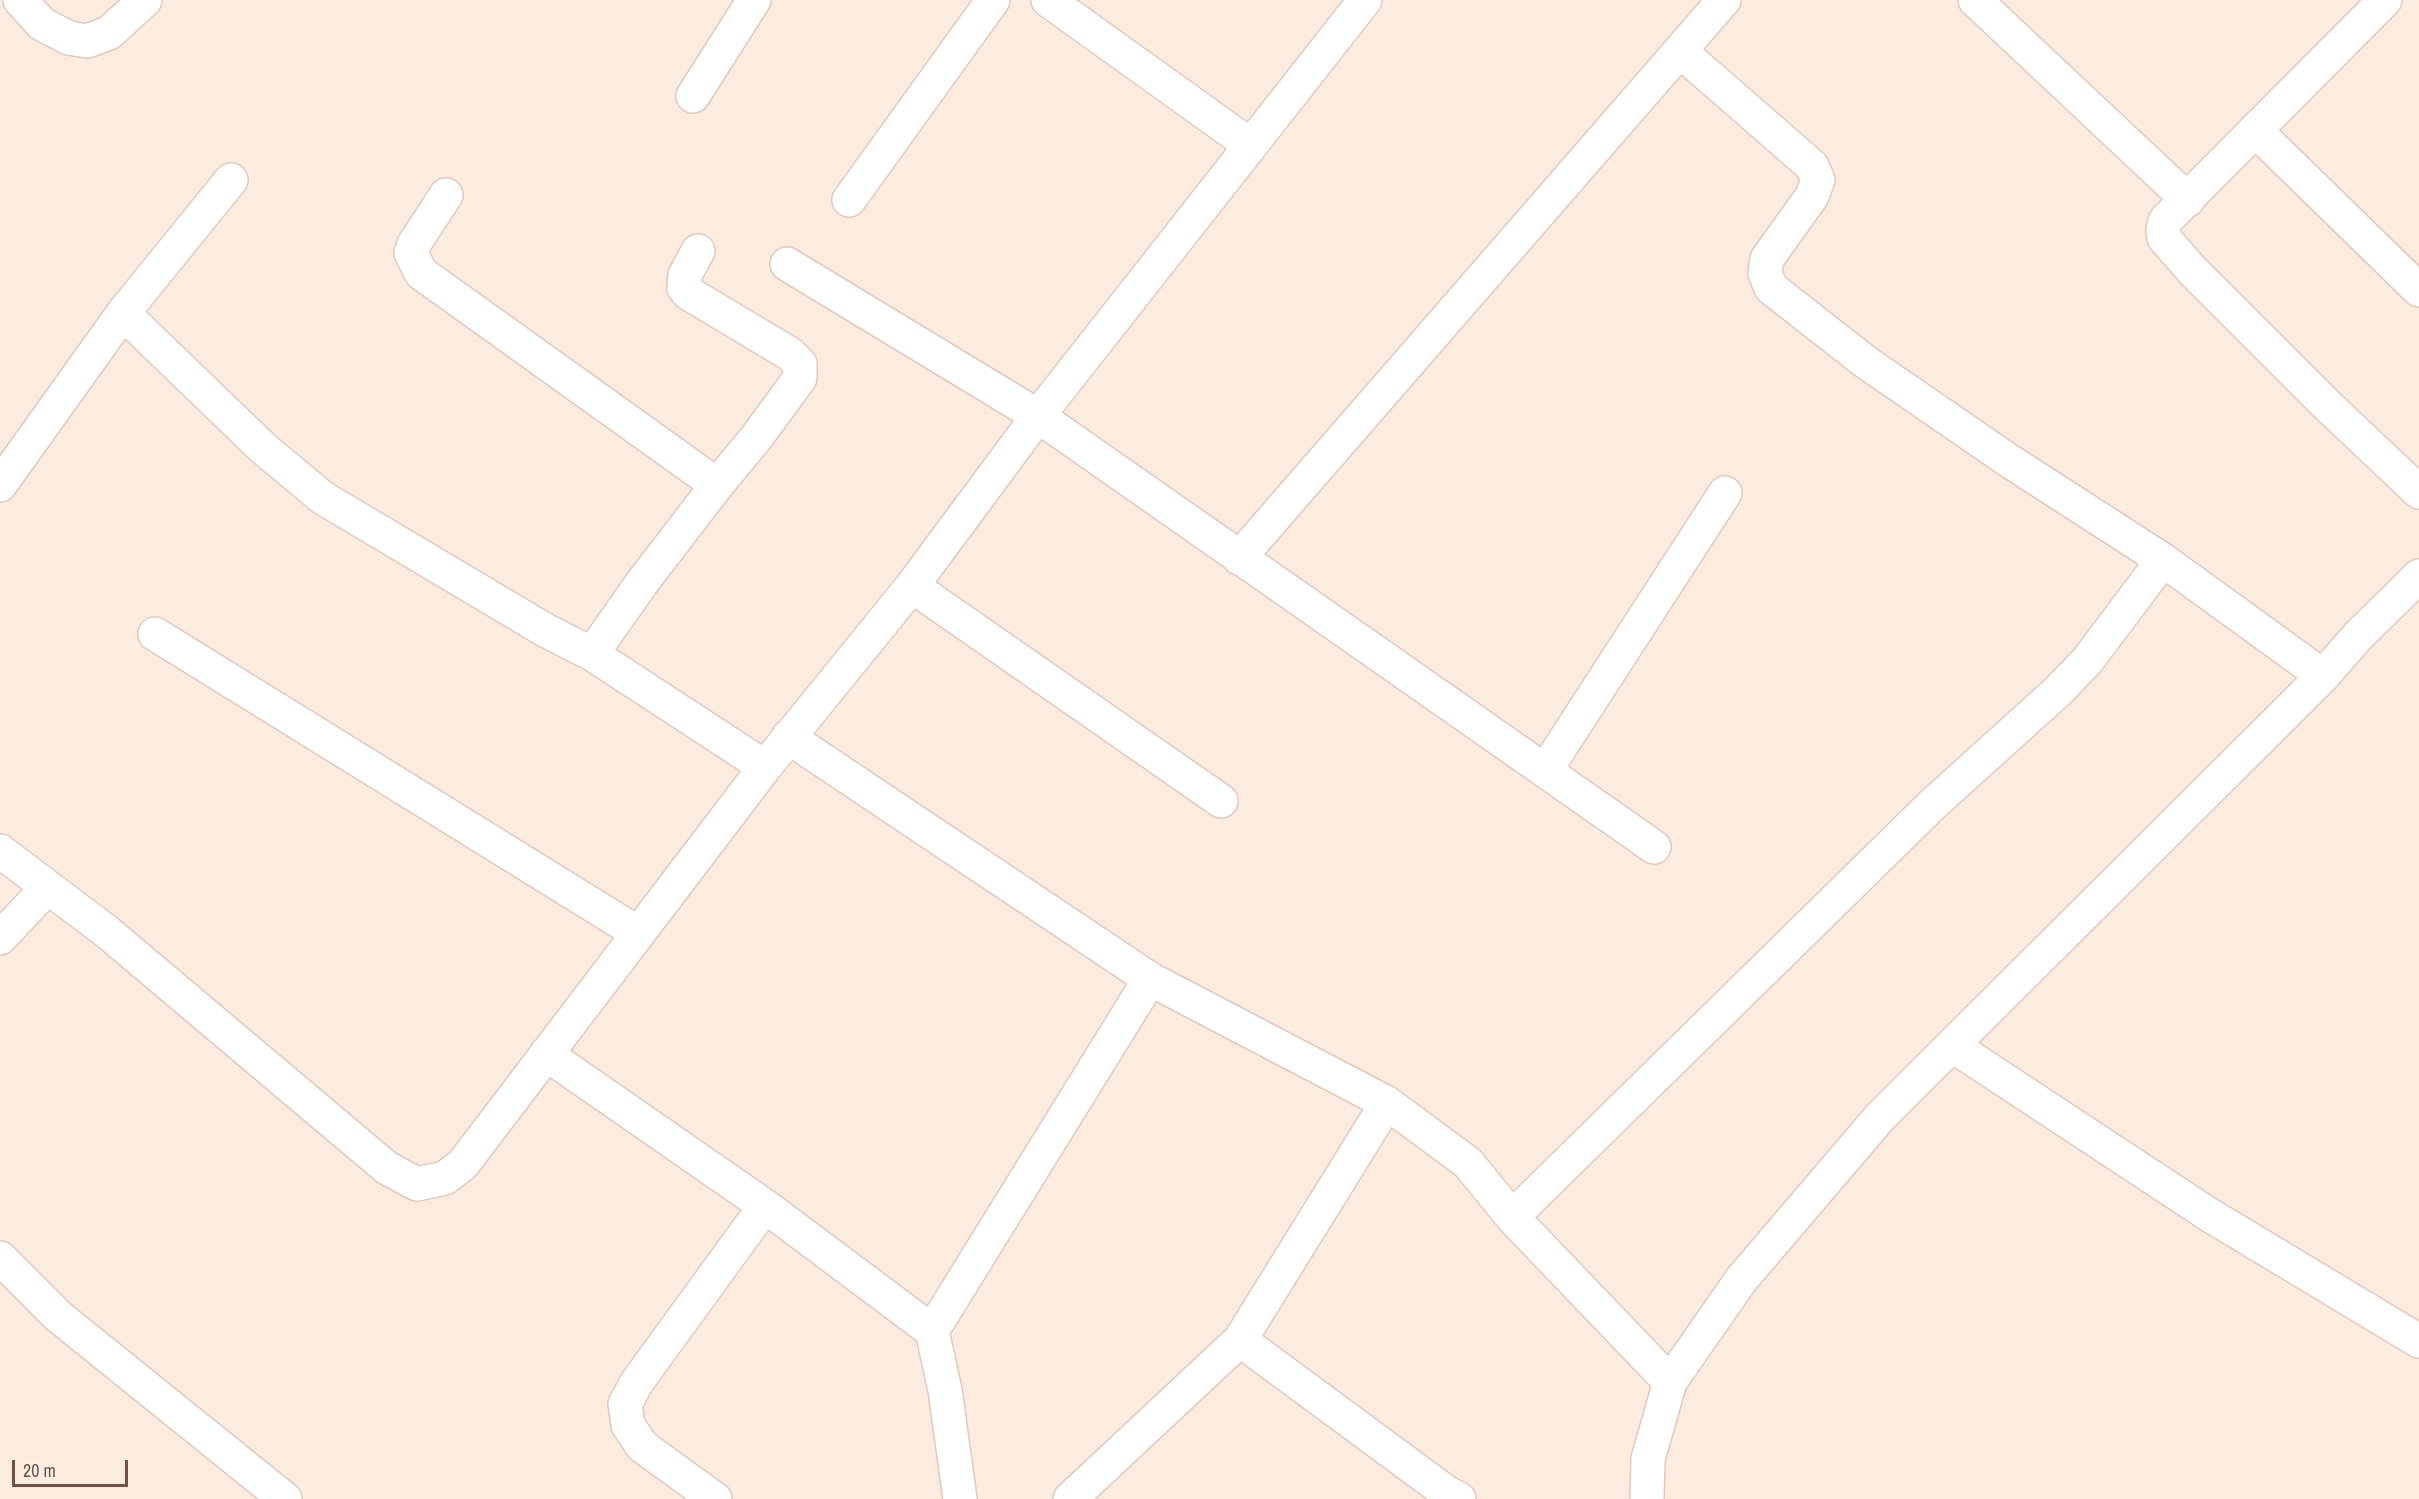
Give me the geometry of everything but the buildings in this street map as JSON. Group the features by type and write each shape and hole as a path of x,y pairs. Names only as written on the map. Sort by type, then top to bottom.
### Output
{"street":[{"path":"20,0 42,24 69,38 87,41 110,33 145,0"},
{"path":"693,96 754,0"},
{"path":"849,200 993,0"},
{"path":"1048,0 1250,145"},
{"path":"0,851 106,931 387,1168 417,1184 445,1178 462,1164 788,737 912,586 1038,416 1365,0"},
{"path":"1239,558 1724,0"},
{"path":"1974,0 2188,200"},
{"path":"2385,0 2165,221 2163,230 2164,238 2172,248 2327,405 2419,492"},
{"path":"1680,51 1812,166 1818,180 1812,196 1767,259 1765,273 1771,288 1895,382 2008,460 2163,560 2323,676"},
{"path":"2255,130 2419,290"},
{"path":"0,485 123,312 231,180"},
{"path":"446,195 414,244 411,253 421,273 717,485"},
{"path":"592,654 641,584 756,438 800,378 800,364 790,354 688,293 684,288 685,275 698,251"},
{"path":"788,264 1038,416 1654,847"},
{"path":"123,312 263,448 323,498 545,630 592,654 765,767"},
{"path":"1545,771 1725,493"},
{"path":"1512,1217 1933,804 2057,692 2087,661 2163,560"},
{"path":"1647,1499 1648,1459 1670,1382 1741,1280 1881,1117 2323,676 2358,636 2419,576"},
{"path":"912,586 1221,801"},
{"path":"155,634 638,933"},
{"path":"788,737 1150,979 1387,1103 1468,1163 1512,1217 1670,1382"},
{"path":"0,938 48,887"},
{"path":"932,1331 1150,979"},
{"path":"1953,1046 2208,1214 2419,1341"},
{"path":"546,1054 765,1206 932,1331 945,1390 960,1499"},
{"path":"1070,1499 1240,1340 1387,1103"},
{"path":"715,1499 642,1446 628,1425 625,1404 637,1382 765,1206"},
{"path":"0,1258 58,1316 285,1499"},
{"path":"1240,1340 1449,1497"}]}
